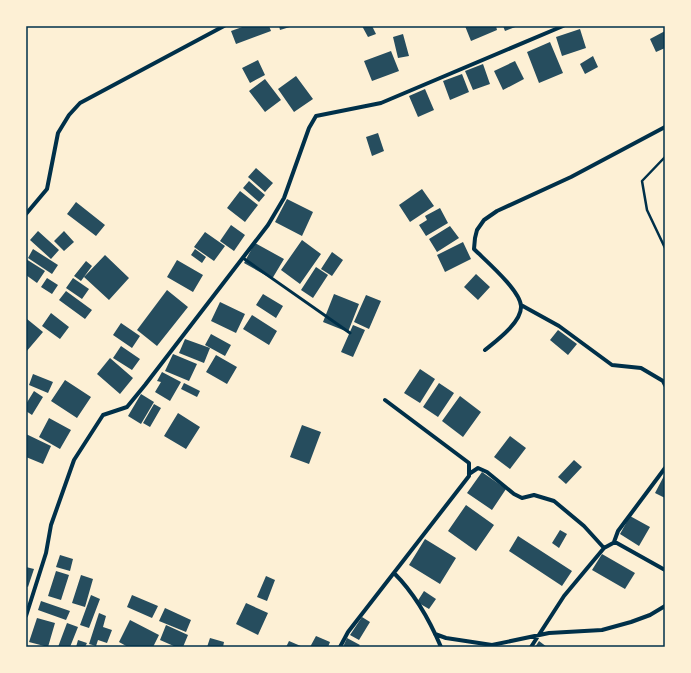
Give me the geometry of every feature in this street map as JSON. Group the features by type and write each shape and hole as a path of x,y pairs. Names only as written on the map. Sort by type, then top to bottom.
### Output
{"street":[{"path":"26,214 47,189 58,133 69,115 80,103 224,26"},
{"path":"26,616 46,553 51,525 74,460 103,415 127,407 146,385 268,225 284,198 309,128 316,116 381,103 563,26"},
{"path":"485,350 507,333 519,314 521,305 514,289 474,249 477,230 484,220 496,211 570,177 665,127"},
{"path":"521,305 559,326 612,365 641,368 663,381 665,385"},
{"path":"340,647 348,632 469,476 469,463 386,400"},
{"path":"469,474 478,468 487,472 514,494 522,498 534,496 554,501 584,526 604,548"},
{"path":"531,647 564,596 604,548 614,542 618,530 665,468"},
{"path":"614,542 665,570"},
{"path":"394,573 407,586 441,647"},
{"path":"435,634 446,638 492,645 549,633 602,630 650,615 665,606"}],"lane":[{"path":"243,258 350,333"}],"path":[{"path":"665,157 642,181 646,210 665,248"}],"building":[{"path":"245,26 269,26 271,31 236,44 231,31"},
{"path":"279,26 293,26 280,30"},
{"path":"362,26 372,26 376,34 368,37"},
{"path":"465,26 496,26 497,30 471,41"},
{"path":"503,26 518,26 505,31"},
{"path":"580,29 586,48 562,56 556,37"},
{"path":"665,31 665,48 656,52 650,39"},
{"path":"403,34 409,56 398,58 393,37"},
{"path":"550,42 563,73 539,83 527,52"},
{"path":"391,51 399,71 372,81 364,61"},
{"path":"593,56 598,67 585,74 580,64"},
{"path":"258,60 265,75 250,83 242,68"},
{"path":"515,61 524,79 503,90 494,71"},
{"path":"483,64 490,84 473,90 465,71"},
{"path":"462,74 469,92 450,100 443,81"},
{"path":"296,76 313,99 294,112 278,89"},
{"path":"265,79 281,100 265,112 249,91"},
{"path":"425,89 434,110 418,117 409,96"},
{"path":"378,133 384,151 372,156 366,137"},
{"path":"256,168 273,183 265,192 248,177"},
{"path":"249,181 265,195 259,202 243,188"},
{"path":"422,189 434,206 410,222 399,205"},
{"path":"240,191 258,205 245,222 227,208"},
{"path":"287,199 313,212 302,236 275,222"},
{"path":"76,202 105,225 96,236 67,214"},
{"path":"440,208 448,223 426,236 419,225 427,220 425,216"},
{"path":"231,225 245,235 234,251 220,241"},
{"path":"450,226 459,238 437,252 429,239"},
{"path":"38,231 59,250 51,259 30,240"},
{"path":"64,231 74,242 64,251 54,241"},
{"path":"205,232 225,246 214,261 194,247"},
{"path":"302,240 321,254 300,284 281,270"},
{"path":"463,242 471,259 445,272 437,255"},
{"path":"255,243 284,259 272,279 244,263"},
{"path":"33,249 58,265 52,274 28,258"},
{"path":"195,249 206,257 202,263 191,255"},
{"path":"332,252 343,260 332,276 321,269"},
{"path":"105,255 129,278 109,300 84,277"},
{"path":"26,259 45,271 37,283 26,275"},
{"path":"177,260 203,275 193,292 167,277"},
{"path":"86,261 92,266 81,281 74,276"},
{"path":"316,267 328,275 313,298 301,290"},
{"path":"476,274 490,287 478,300 464,287"},
{"path":"47,278 58,285 52,294 41,287"},
{"path":"73,278 89,289 82,299 66,288"},
{"path":"167,290 188,307 157,346 137,330"},
{"path":"66,291 92,310 85,319 59,300"},
{"path":"263,294 283,306 276,318 256,305"},
{"path":"334,294 359,304 348,332 323,322"},
{"path":"366,295 381,301 369,329 354,322"},
{"path":"220,302 245,314 236,333 211,321"},
{"path":"51,313 69,327 60,339 42,326"},
{"path":"252,315 277,331 269,345 243,329"},
{"path":"27,319 43,332 26,352 26,320"},
{"path":"121,323 140,336 132,348 113,335"},
{"path":"353,325 365,330 353,357 341,352"},
{"path":"558,330 577,344 568,355 550,340"},
{"path":"211,334 231,345 225,356 205,345"},
{"path":"185,339 210,348 204,363 179,353"},
{"path":"121,346 140,359 132,370 113,358"},
{"path":"173,354 197,364 189,381 165,371"},
{"path":"216,355 237,367 227,384 206,372"},
{"path":"110,358 133,378 120,394 97,374"},
{"path":"420,369 435,379 420,403 404,393"},
{"path":"162,372 181,382 170,401 155,392 161,382 157,381"},
{"path":"33,374 53,382 48,393 29,385"},
{"path":"65,380 91,397 77,418 51,401"},
{"path":"184,383 200,391 197,397 181,389"},
{"path":"439,383 454,393 438,417 423,407"},
{"path":"34,391 43,397 32,415 26,411 26,404"},
{"path":"141,394 154,402 141,424 128,416"},
{"path":"460,396 481,412 463,437 442,421"},
{"path":"154,404 161,408 150,427 143,423"},
{"path":"178,413 200,427 186,449 164,436"},
{"path":"49,418 71,430 60,449 39,437"},
{"path":"302,425 321,432 309,464 290,457"},
{"path":"26,434 51,446 43,464 26,457"},
{"path":"510,436 526,448 510,469 494,457"},
{"path":"574,460 582,467 566,484 558,477"},
{"path":"482,472 506,489 492,510 467,493"},
{"path":"665,474 665,498 655,493"},
{"path":"466,505 494,525 476,551 448,531"},
{"path":"630,516 650,527 639,546 620,534"},
{"path":"560,530 567,534 559,548 552,543"},
{"path":"518,536 572,571 562,586 509,551"},
{"path":"425,539 456,558 440,584 409,565"},
{"path":"602,554 635,573 625,589 592,570"},
{"path":"60,555 73,559 70,571 56,567"},
{"path":"26,567 34,569 28,587 26,586"},
{"path":"56,571 69,575 61,600 48,596"},
{"path":"81,575 93,579 85,607 72,603"},
{"path":"266,576 275,580 267,601 257,597"},
{"path":"424,591 436,599 429,609 417,602"},
{"path":"91,595 100,599 89,628 80,625"},
{"path":"132,595 158,606 152,618 127,607"},
{"path":"41,601 70,611 66,620 38,610"},
{"path":"246,603 268,613 258,635 236,624"},
{"path":"165,608 191,620 186,632 159,621"},
{"path":"99,613 106,616 103,627 112,630 107,643 98,640 96,646 89,644"},
{"path":"362,617 370,622 359,640 350,635"},
{"path":"37,618 55,623 48,647 29,642"},
{"path":"130,620 159,635 153,647 128,647 119,642"},
{"path":"67,623 78,627 70,647 58,647"},
{"path":"166,625 188,635 183,647 176,647 160,640"},
{"path":"316,636 330,642 328,647 310,647"},
{"path":"210,638 224,642 223,647 207,647"},
{"path":"347,638 360,645 358,647 343,647"},
{"path":"78,640 87,643 85,647 76,647"},
{"path":"289,641 303,647 286,647"},
{"path":"539,641 547,647 535,647"}]}
